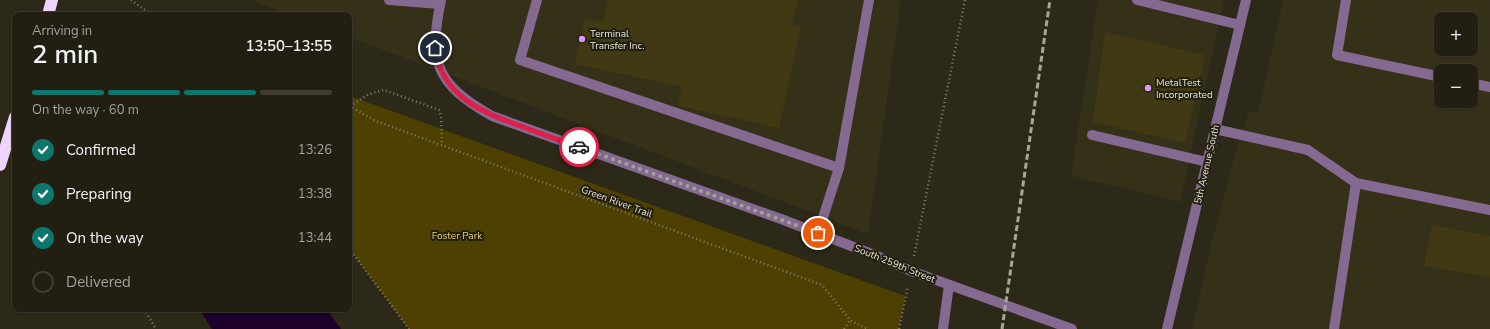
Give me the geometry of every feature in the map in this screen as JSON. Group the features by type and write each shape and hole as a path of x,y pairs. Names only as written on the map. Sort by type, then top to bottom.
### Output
{"highway":[{"path":"49,12 52,0"},
{"path":"0,165 12,127"}],"street":[{"path":"389,0 441,2"},
{"path":"537,0 520,60 839,168"},
{"path":"818,233 839,168 869,0"},
{"path":"1137,0 1162,3 1240,24"},
{"name":"5th Avenue South","path":"1167,329 1246,0"},
{"path":"1346,0 1337,55 1434,76"},
{"name":"South 259th Street","path":"441,2 435,36 435,48 444,76 449,84 462,97 492,116 818,233 877,256 910,271 1072,329"},
{"path":"1478,84 1490,87"},
{"path":"1215,129 1308,150 1356,183 1490,210"},
{"path":"1092,135 1207,162"},
{"path":"1334,329 1356,183"},
{"path":"943,329 949,285"}],"path":[{"path":"131,0 148,12"},
{"path":"899,329 964,0"},
{"path":"352,105 368,94 384,90 439,110 441,116 442,145"},
{"name":"Green River Trail","path":"352,107 376,121 822,285 850,320 867,329"},
{"path":"352,252 409,329"},
{"path":"146,312 156,329"},
{"path":"844,329 850,320"}],"shaded area":[{"path":"251,0 901,0 868,234 352,38 352,12 283,12"},
{"path":"1098,0 1224,0 1180,202 1071,176"},
{"path":"1283,0 1490,0 1490,329 1192,329 1210,249 1235,154 1249,111 1258,113"},
{"path":"201,312 328,312 341,329 212,329"}],"green space":[{"name":"Foster Park","path":"352,97 905,296 899,329 409,329 352,252"}],"pier":[{"path":"0,0 20,0 16,12 12,12 12,26 0,64"},
{"path":"24,0 31,0 51,12 20,12"},
{"path":"12,38 12,92 0,85 0,76"}],"building":[{"path":"608,0 798,0 792,25 801,27 779,128 678,106 682,87 575,64 585,18 603,22"},
{"name":"MetalTest Incorporated","path":"1105,32 1205,55 1185,143 1093,122"},
{"path":"1432,225 1490,236 1490,277 1424,266"}],"railway":[{"path":"1002,329 1050,0"}],"way so far":[{"path":"579,147 818,233"}],"place":[{"name":"Terminal Transfer Inc.","path":"582,39"},
{"name":"MetalTest Incorporated","path":"1148,88"}],"route":[{"path":"435,48 440,67 449,84 470,103 492,116 579,147"}]}
